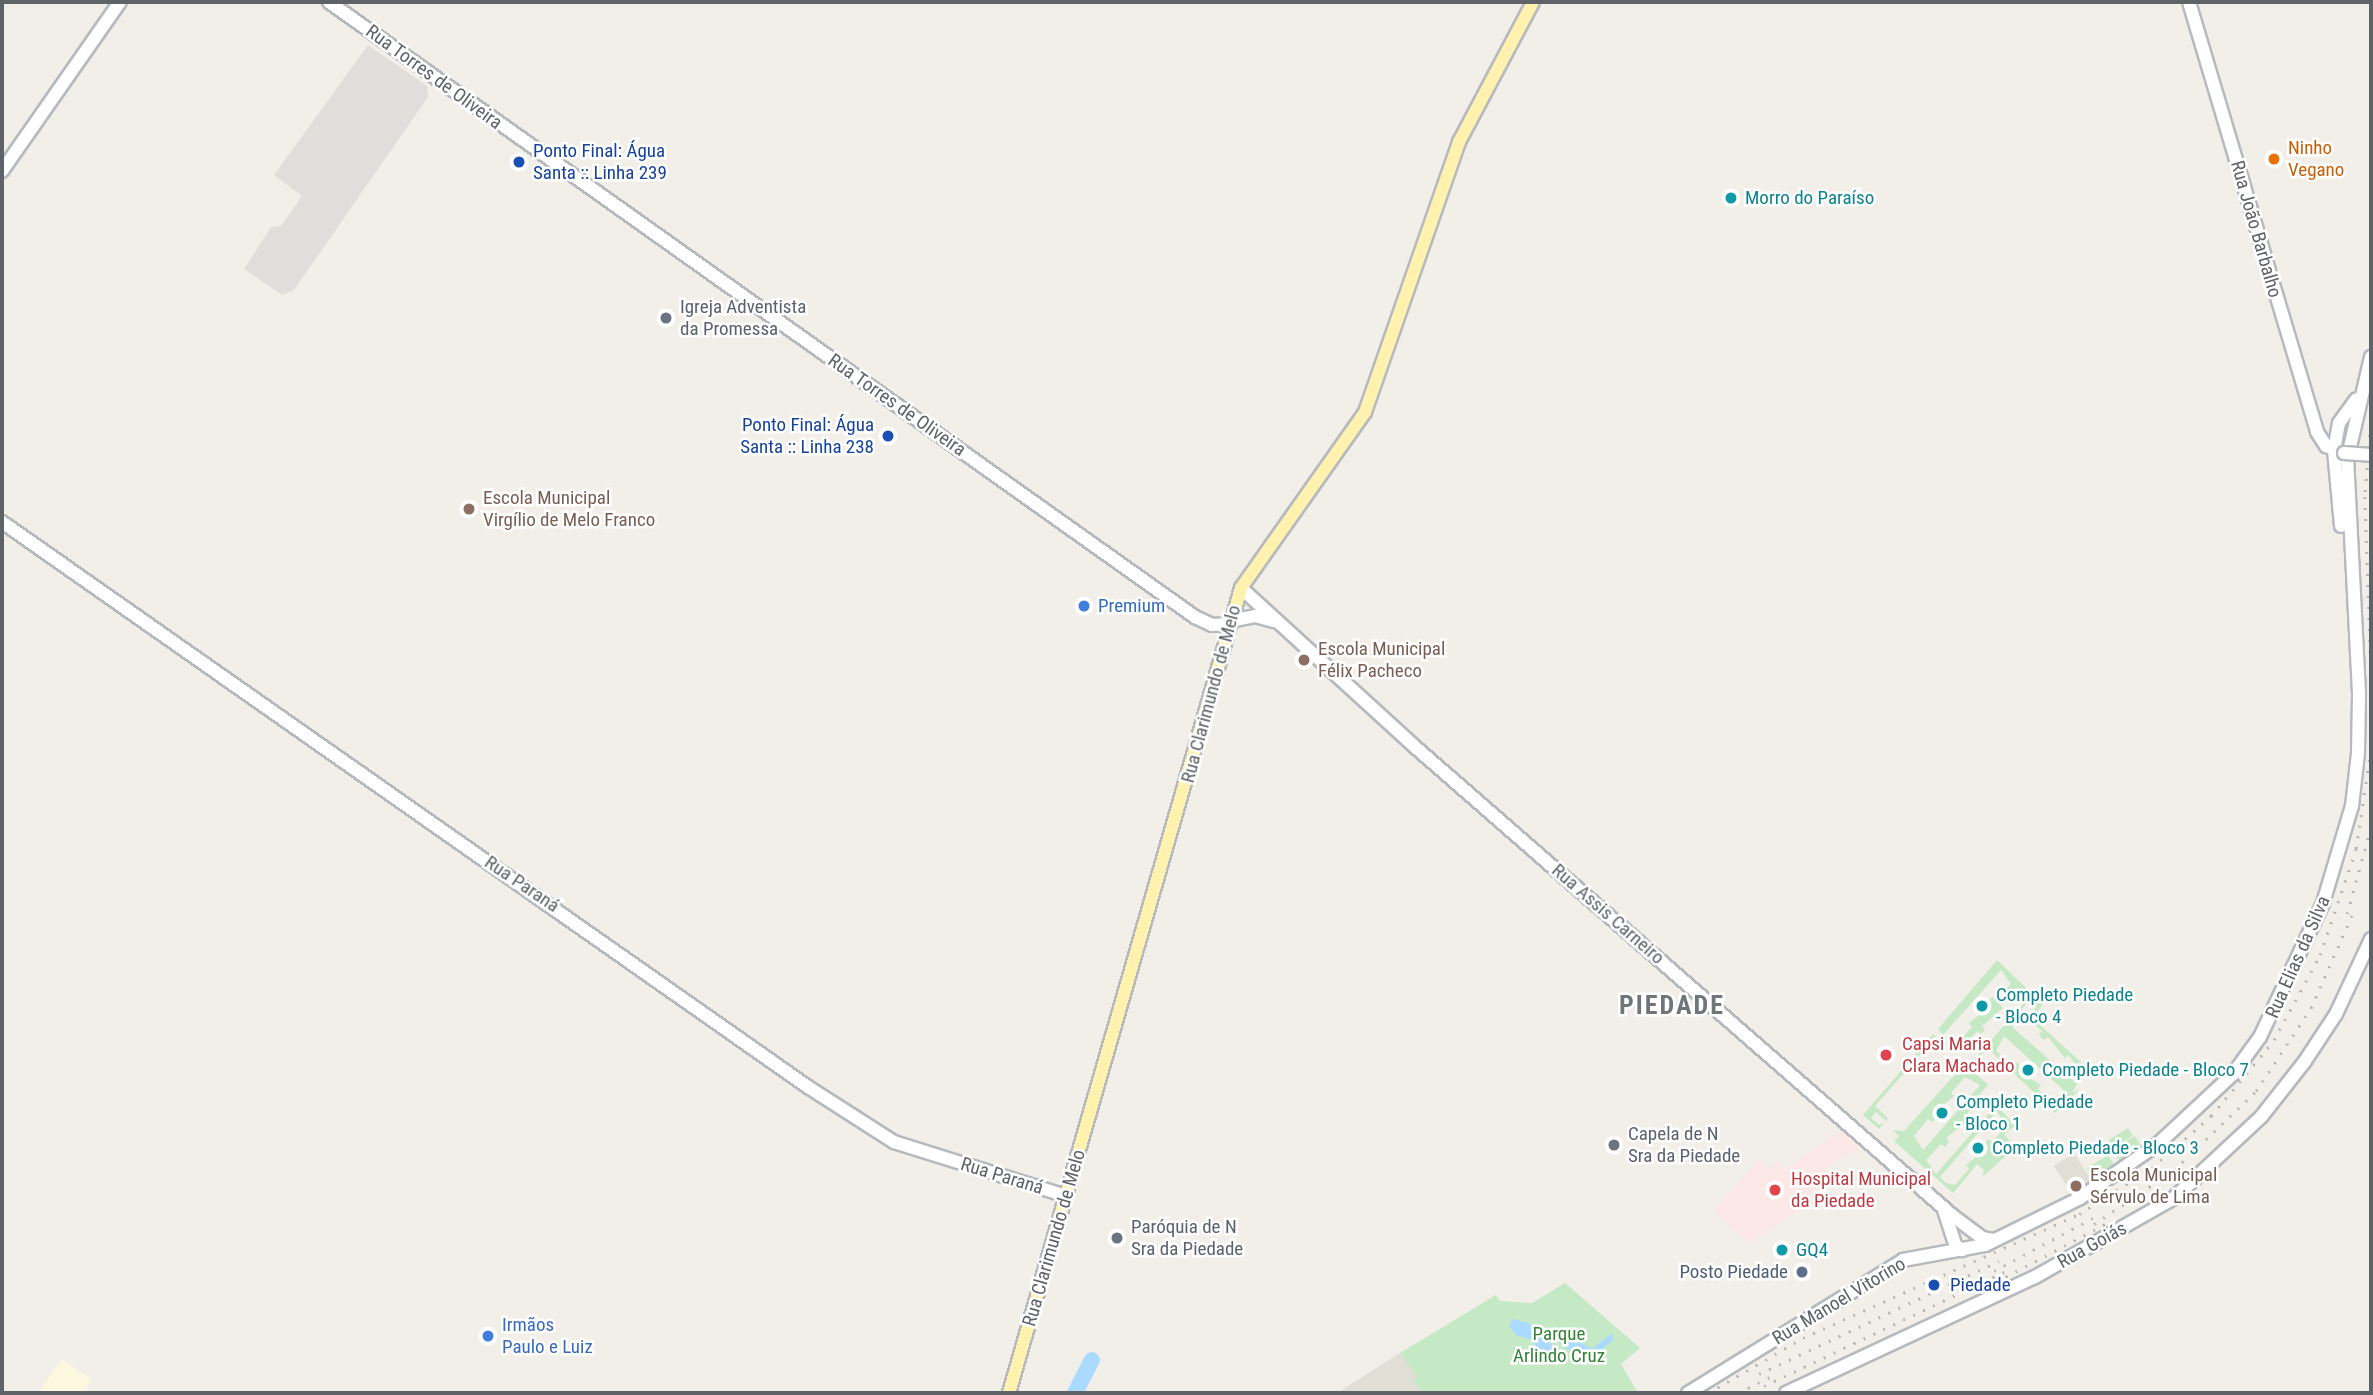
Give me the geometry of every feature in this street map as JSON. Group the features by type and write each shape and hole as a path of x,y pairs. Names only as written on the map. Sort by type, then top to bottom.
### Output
{"main road":[{"name":"Rua Clarimundo de Melo","path":"1009,1393 1158,886 1229,623 1241,588 1365,412 1455,153 1533,2"}],"street":[{"path":"2,171 120,2"},
{"name":"Rua Torres de Oliveira","path":"329,2 1197,618 1212,625 1229,623"},
{"name":"Rua João Barbalho","path":"2189,2 2317,432 2339,452"},
{"name":"Rua Elias da Silva","path":"2001,1239 2080,1198 2159,1143 2233,1074 2277,1008 2337,866 2354,794 2359,693 2349,546 2347,460 2359,396 2371,357"},
{"name":"Rua Elias da Silva","path":"2349,546 2337,507 2339,423 2359,396"},
{"path":"2339,452 2371,455"},
{"name":"Rua Paraná","path":"2,522 808,1087 894,1142 1066,1196"},
{"name":"Rua Assis Carneiro","path":"1241,588 1259,601 1274,621 1973,1233 1986,1240 2001,1239"},
{"path":"1229,623 1255,616 1274,621"},
{"name":"Rua Goiás","path":"1786,1393 2035,1277 2174,1198 2261,1117 2305,1061 2336,1014 2371,939"},
{"path":"1943,1207 1955,1245 1965,1250 1973,1233"},
{"name":"Rua Manoel Vitorino","path":"1688,1393 1903,1260 1965,1250 2001,1239"}],"shaded area":[{"path":"368,45 427,86 428,97 294,290 282,295 244,269 271,227 281,226 302,196 274,175"},
{"name":"Hospital Municipal da Piedade","path":"1843,1129 1863,1146 1824,1169 1831,1180 1805,1199 1808,1204 1749,1243 1714,1211 1760,1159 1769,1168 1779,1161 1785,1169"},
{"path":"2074,1153 2092,1181 2072,1194 2054,1166"},
{"path":"1400,1353 1418,1378 1414,1381 1422,1393 1337,1393"},
{"path":"62,1359 92,1380 83,1393 38,1393"}],"green space":[{"path":"1997,960 2043,1004 2032,1018 2093,1073 2077,1066 2068,1055 2065,1058 2048,1037 2044,1040 2039,1035 2042,1031 2027,1018 2035,1009 2027,1003 2020,1011 2026,1017 2012,1027 2077,1084 2072,1093 2080,1089 2055,1113 1994,1054 1987,1050 1972,1062 2029,997 2023,990 2014,989 2000,1005 2003,1008 1982,1026 1985,1030 1981,1034 1977,1031 1962,1048 1965,1055 1950,1041 1958,1042 1972,1027 1969,1023 1991,1006 1988,1002 1992,997 1996,1000 2011,984 2001,970 1943,1035 1938,1029","holes":["2004,1036 2068,1094 2063,1101 2054,1104 2038,1089 2041,1085 2018,1071 2021,1066 2016,1062 2012,1066 1996,1051"]},
{"path":"1933,1034 1936,1037 1875,1106 1888,1118 1886,1121 1876,1112 1871,1118 1879,1125 1884,1123 1879,1129 1863,1115"},
{"path":"1965,1063 1988,1085 1979,1095 1984,1099 1988,1095 2015,1126 2004,1134 2015,1148 1983,1176 1984,1170 1977,1164 1953,1193 1894,1141 1899,1136 1893,1130 1904,1131","holes":["1965,1077 1980,1085 1923,1150 1914,1136 1928,1119 1932,1122 1936,1118 1933,1114 1954,1096 1951,1093","1978,1101 1993,1109 1936,1174 1926,1160 1941,1144 1945,1147 1949,1142 1946,1138 1967,1121 1964,1117","1997,1111 2006,1126 1992,1142 1988,1139 1984,1144 1987,1148 1966,1165 1969,1169 1955,1185 1946,1183 1940,1177"]},
{"path":"2128,1128 2133,1136 2114,1147 2109,1140"},
{"path":"2135,1136 2142,1148 2119,1161 2112,1149"},
{"path":"2108,1155 2115,1166 2094,1179 2087,1168"},
{"name":"Parque Arlindo Cruz","path":"1565,1283 1640,1348 1621,1364 1638,1393 1422,1393 1413,1380 1417,1377 1400,1353 1496,1295 1500,1301 1532,1303"}],"water":[{"path":"1513,1319 1528,1323 1550,1340 1555,1354 1544,1354 1530,1339 1516,1335 1509,1326"},
{"path":"1612,1333 1613,1340 1596,1354 1567,1349 1557,1340 1570,1337 1592,1349"}],"waterway":[{"path":"1075,1393 1092,1360"}],"railway":[{"path":"2371,424 2365,497 2371,665"},
{"path":"1708,1393 1803,1338 2079,1214 2152,1168 2211,1116 2274,1040 2320,955 2356,849 2371,748"},
{"path":"2347,914 2371,826"},
{"path":"2094,1224 2174,1170 2256,1091 2311,1008 2355,908"},
{"path":"1994,1271 2098,1215"},
{"path":"1996,1282 2107,1223"},
{"path":"1759,1374 1999,1261"},
{"path":"1764,1386 2004,1272"},
{"path":"1738,1393 1772,1376"}],"place":[{"name":"Ninho Vegano","path":"2274,159"},
{"name":"Ponto Final: Água Santa :: Linha 239","path":"519,162"},
{"name":"Morro do Paraíso","path":"1731,198"},
{"name":"Igreja Adventista da Promessa","path":"666,318"},
{"name":"Ponto Final: Água Santa :: Linha 238","path":"888,436"},
{"name":"Escola Municipal Virgílio de Melo Franco","path":"469,509"},
{"name":"Premium","path":"1084,606"},
{"name":"Escola Municipal Félix Pacheco","path":"1304,660"},
{"name":"Completo Piedade - Bloco 4","path":"1982,1006"},
{"name":"Capsi Maria Clara Machado","path":"1886,1055"},
{"name":"Completo Piedade - Bloco 7","path":"2028,1070"},
{"name":"Completo Piedade - Bloco 1","path":"1942,1113"},
{"name":"Capela de N Sra da Piedade","path":"1614,1145"},
{"name":"Completo Piedade - Bloco 3","path":"1978,1148"},
{"name":"Escola Municipal Sérvulo de Lima","path":"2076,1186"},
{"name":"Hospital Municipal da Piedade","path":"1775,1190"},
{"name":"Paróquia de N Sra da Piedade","path":"1117,1238"},
{"name":"GQ4","path":"1782,1250"},
{"name":"Posto Piedade","path":"1802,1272"},
{"name":"Piedade","path":"1934,1285"},
{"name":"Irmãos Paulo e Luiz","path":"488,1336"}],"district":[{"name":"PIEDADE","path":"1672,1006"}]}
